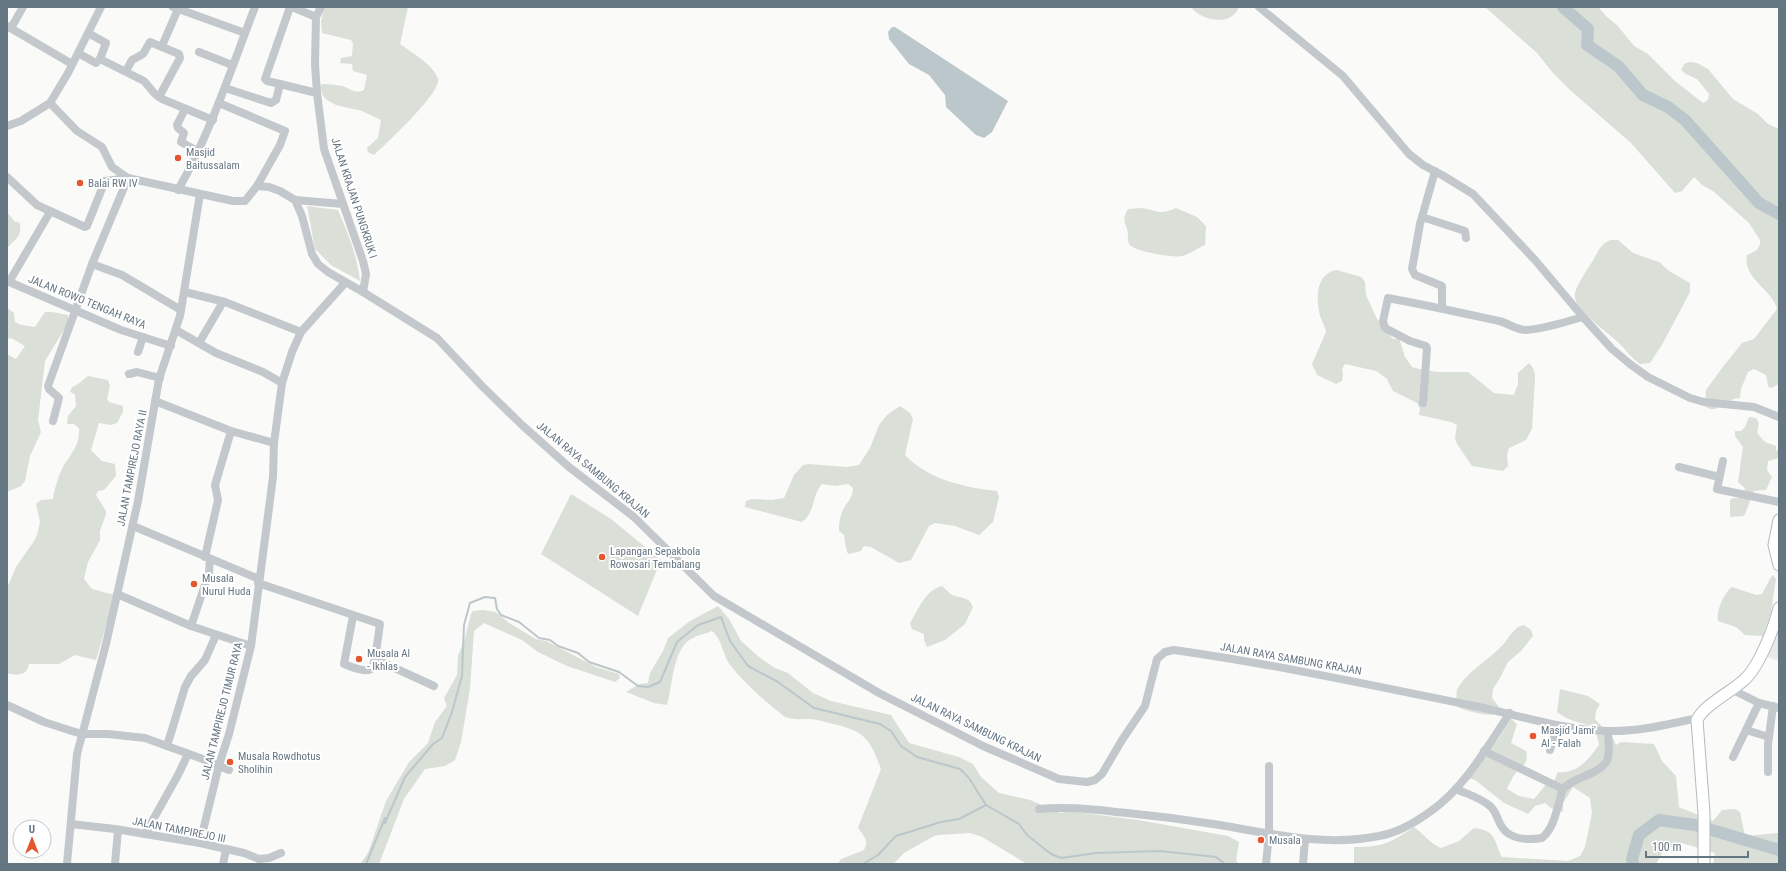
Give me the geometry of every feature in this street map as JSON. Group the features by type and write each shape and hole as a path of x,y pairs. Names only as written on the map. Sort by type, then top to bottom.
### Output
{"main road":[{"path":"1779,520 1774,545 1779,565"},
{"path":"1704,864 1704,813 1697,727 1698,718 1707,709 1746,679 1757,664 1779,608"}],"street":[{"path":"23,7 9,27 72,64"},
{"path":"7,126 21,121 50,103 78,53 101,7"},
{"path":"178,190 199,152 213,120 232,65 255,7"},
{"path":"317,93 267,81 265,79 291,7 316,17 321,7"},
{"path":"1259,7 1343,76 1410,154 1423,165 1473,194 1535,260 1583,318 1612,349 1630,364 1648,377 1677,393 1704,402 1754,408 1779,417"},
{"path":"162,46 176,8 245,33"},
{"name":"JALAN KRAJAN PUNGKRUK I","path":"316,17 317,93 324,149 365,270 363,292"},
{"path":"78,53 96,63 100,59 106,43 88,33"},
{"path":"126,71 132,60 143,54 149,43 177,52 180,56 159,97"},
{"path":"199,52 232,65"},
{"path":"100,59 144,80 159,97 213,120"},
{"path":"224,88 273,103 276,100 280,84"},
{"path":"50,103 77,131 102,147 112,167 128,178"},
{"path":"7,177 29,199 50,212 86,226 105,181 128,178 239,202 245,201 257,186 280,145 285,131 220,103"},
{"path":"185,109 177,125 178,128 184,133 181,142 199,152"},
{"path":"1435,171 1422,217 1412,269 1416,275 1442,286 1442,308"},
{"path":"53,421 60,398 49,389 48,386 92,264 128,178"},
{"path":"257,186 269,187 280,191 295,200 343,204"},
{"path":"171,346 185,292 200,194"},
{"name":"JALAN RAYA SAMBUNG KRAJAN","path":"295,200 302,216 307,240 314,259 328,272 437,338 482,386 522,425 569,467 634,517 714,596 879,693 983,746 1059,779 1088,782 1095,780 1102,774 1122,740 1145,706 1158,659 1165,652 1174,650 1367,684 1510,713 1557,726 1608,731 1628,731 1698,718"},
{"path":"8,282 50,212"},
{"path":"1422,217 1465,231 1466,238"},
{"path":"92,264 122,275 181,310"},
{"name":"JALAN ROWO TENGAH RAYA","path":"8,282 121,330 171,346"},
{"name":"JALAN TAMPIREJO TIMUR RAYA","path":"200,843 219,765 229,734 250,646 274,477 274,443 282,383 292,352 301,332 347,284"},
{"path":"185,292 222,302 301,332"},
{"path":"1423,403 1427,348 1426,346 1410,341 1385,328 1383,321 1388,298 1500,321 1525,330 1583,318"},
{"path":"198,343 208,329 222,302"},
{"path":"176,330 216,353 263,372 282,383"},
{"path":"138,352 143,337"},
{"name":"JALAN TAMPIREJO RAYA II","path":"67,864 75,767 82,734 106,644 133,526 160,378 171,346"},
{"path":"129,374 138,372 160,378"},
{"path":"155,401 231,431 274,443"},
{"path":"191,626 209,573 207,558 218,500 215,485 231,431"},
{"path":"1723,461 1716,487 1718,489 1779,502"},
{"path":"1679,467 1719,477"},
{"path":"133,526 259,581 381,625 375,660 372,668 370,669 362,669 344,664 353,616"},
{"path":"117,594 191,626 250,646"},
{"path":"167,746 185,686 191,676 205,660 216,635"},
{"path":"375,660 434,686"},
{"path":"1733,690 1759,703 1776,707 1769,737 1768,772"},
{"path":"1733,757 1759,703"},
{"path":"7,705 44,722 82,734 91,733 145,738 229,770"},
{"path":"1039,809 1060,807 1084,808 1176,818 1269,834 1305,838 1338,840 1380,836 1409,825 1432,811 1456,789 1510,713"},
{"path":"1550,750 1557,726"},
{"path":"1746,730 1769,737"},
{"path":"1456,789 1489,804 1494,810 1502,829 1510,834 1519,838 1542,838 1549,831 1563,789 1572,782 1595,771 1606,762 1608,756 1608,731"},
{"path":"1484,751 1563,789"},
{"path":"145,834 188,754"},
{"path":"1266,864 1269,834 1269,766"},
{"name":"JALAN TAMPIREJO III","path":"71,824 200,843 264,859 281,853"},
{"path":"115,864 118,830"},
{"path":"1303,864 1305,838"},
{"path":"223,864 226,850"}],"shaded area":[{"path":"324,7 408,7 400,44 432,68 438,79 437,86 431,95 412,118 374,155 368,152 367,148 378,138 381,120 362,111 336,105 323,96 320,86 322,84 345,87 357,92 364,90 367,75 353,71 352,64 340,63 341,58 352,56 353,43 351,40 322,33 321,21"},
{"path":"1191,7 1239,7 1230,17 1216,20 1202,16"},
{"path":"1485,7 1598,7 1617,25 1634,46 1648,54 1675,81 1703,103 1708,100 1709,94 1697,79 1681,70 1684,64 1690,62 1697,63 1708,69 1733,99 1758,114 1768,124 1779,129 1779,384 1771,388 1768,386 1766,375 1754,369 1748,372 1741,389 1740,398 1730,401 1716,409 1705,406 1706,390 1722,368 1742,343 1754,339 1777,309 1770,296 1753,277 1749,270 1747,255 1757,250 1760,240 1749,223 1713,191 1702,185 1694,177 1682,191 1675,193 1631,143 1570,90 1553,73 1537,53"},
{"path":"892,27 895,27 1008,101 992,132 984,138 976,135 946,107 945,95 929,75 909,64 889,39 888,32"},
{"path":"307,206 338,210 349,236 359,271 360,281 331,265 315,249"},
{"path":"1141,208 1165,212 1176,208 1197,217 1206,226 1205,245 1182,256 1155,254 1134,248 1128,242 1125,216 1128,209"},
{"path":"7,212 14,221 20,223 20,233 7,249"},
{"path":"1611,240 1618,240 1633,253 1659,262 1669,271 1690,283 1690,292 1663,343 1650,363 1640,364 1635,360 1617,341 1582,310 1577,304 1575,298 1576,290 1592,261 1604,244"},
{"path":"1337,270 1361,277 1365,282 1366,295 1377,319 1393,339 1399,338 1405,357 1412,367 1437,372 1468,372 1494,393 1514,395 1518,384 1518,373 1529,363 1531,365 1535,374 1532,429 1526,440 1509,448 1507,454 1508,466 1503,471 1472,466 1457,444 1455,438 1457,425 1451,422 1419,415 1420,409 1417,403 1393,391 1387,379 1376,371 1345,364 1342,369 1342,381 1336,384 1317,375 1312,364 1326,332 1318,305 1319,286 1325,276 1330,272"},
{"path":"7,308 14,313 15,322 21,325 35,327 45,312 68,315 68,323 45,361 38,420 41,432 30,456 25,481 21,486 7,492 7,354 16,359 25,346 11,338 7,339"},
{"path":"88,376 108,380 110,386 107,399 109,402 123,406 123,412 117,423 111,425 99,423 91,450 102,461 115,464 116,476 104,490 98,491 96,495 106,511 106,514 100,531 100,540 88,562 84,579 92,589 115,595 96,660 75,655 59,664 29,664 24,673 14,675 7,673 7,584 9,584 16,567 37,535 40,522 36,504 41,500 53,499 56,485 62,470 76,446 79,438 79,428 74,424 67,424 68,416 76,406 75,394 70,392 72,387"},
{"path":"900,406 910,413 913,419 905,455 914,463 924,470 948,481 960,485 997,491 999,497 993,522 979,535 955,526 935,523 929,526 911,560 899,563 871,547 864,546 861,551 848,554 844,535 839,531 842,513 853,491 853,488 848,484 835,486 822,484 816,493 809,514 802,522 745,507 746,501 752,499 772,500 784,498 794,475 803,465 809,464 847,467 859,465 870,448 879,425 887,415"},
{"path":"1749,417 1756,418 1759,423 1757,433 1765,442 1776,446 1776,450 1779,451 1779,458 1768,461 1767,470 1772,477 1766,490 1754,491 1744,516 1730,517 1730,500 1733,498 1742,498 1745,488 1738,482 1743,447 1735,436 1735,431 1741,431 1745,427"},
{"name":"Lapangan Sepakbola Rowosari Tembalang","path":"571,494 611,519 661,560 638,616 541,554"},
{"path":"1773,575 1776,579 1771,612 1763,636 1745,635 1736,627 1718,621 1718,612 1721,602 1726,593 1732,587 1756,595 1762,594"},
{"path":"942,586 953,595 970,601 973,607 965,624 945,640 927,647 924,640 924,634 912,629 910,623 927,596 936,588"},
{"path":"718,606 729,619 741,641 759,657 775,668 788,673 813,693 831,701 891,715 909,743 959,757 973,764 981,777 999,793 1030,800 1061,813 1069,811 1138,820 1228,836 1239,842 1236,861 1240,864 1027,864 982,837 970,833 934,836 904,853 893,864 838,864 841,859 864,850 866,841 858,828 881,769 869,743 859,733 844,727 812,719 794,719 785,717 756,693 731,666 716,635 712,631 691,639 680,651 674,669 667,705 654,703 626,692 639,684 648,683 650,673 663,651 668,638 690,621"},
{"path":"483,610 496,612 509,623 536,639 546,641 596,667 619,674 620,678 615,682 567,666 538,652 522,640 484,623 474,631 470,689 461,742 455,760 445,766 425,769 404,799 379,864 360,864 368,853 386,801 409,762 428,743 435,722 447,706 444,698 457,675 458,656 465,638 471,614 473,611"},
{"path":"1779,620 1779,661 1765,656"},
{"path":"1524,625 1531,630 1533,636 1521,651 1508,662 1493,689 1492,698 1499,707 1497,712 1491,715 1481,714 1456,706 1457,690 1466,677 1494,653 1516,629"},
{"path":"1560,689 1588,696 1600,704 1596,711 1595,719 1613,738 1616,745 1621,742 1654,744 1662,761 1676,776 1679,807 1713,821 1722,810 1735,809 1740,812 1745,836 1778,833 1779,815 1779,864 1713,864 1715,853 1682,843 1664,850 1656,864 1354,864 1354,847 1373,846 1386,843 1399,837 1414,827 1433,844 1441,848 1459,841 1474,828 1487,831 1491,834 1502,857 1568,861 1580,856 1585,847 1592,813 1590,798 1573,787 1563,803 1563,812 1551,808 1545,803 1535,806 1528,814 1504,803 1475,780 1469,778 1499,738 1511,719 1517,724 1511,743 1526,751 1527,759 1514,776 1507,789 1519,796 1534,799 1548,782 1554,781 1558,772 1571,771 1582,765 1599,745 1595,727 1571,720 1557,712"}],"waterway":[{"path":"1563,7 1588,29 1587,45 1618,66 1643,95 1668,107 1685,120 1759,203 1779,214"},
{"path":"366,864 385,818 385,823 405,777 433,744 442,738 452,712 462,676 464,625 470,603 485,597 495,598 497,609 501,615 519,622 539,638 550,640 558,646 578,653 589,662 619,672 638,686 648,687 660,682 677,642 698,625 721,617 730,641 748,666 778,682 814,708 880,724 891,731 901,746 917,757 960,769 969,778 986,805"},
{"path":"863,864 878,855 896,836 941,822 959,819 986,805 1019,824 1027,835 1051,854 1061,858 1096,853 1160,851 1216,857 1225,864"},
{"path":"1633,864 1632,859 1639,835 1659,820 1695,825 1779,850"}],"place":[{"name":"Masjid Baitussalam","path":"178,158"},
{"name":"Balai RW IV","path":"80,183"},
{"name":"Lapangan Sepakbola Rowosari Tembalang","path":"602,557"},
{"name":"Musala Nurul Huda","path":"194,584"},
{"name":"Musala Al - Ikhlas","path":"359,659"},
{"name":"Masjid Jami' Al - Falah","path":"1533,736"},
{"name":"Musala Rowdhotus Sholihin","path":"230,762"},
{"name":"Musala","path":"1261,840"}]}
